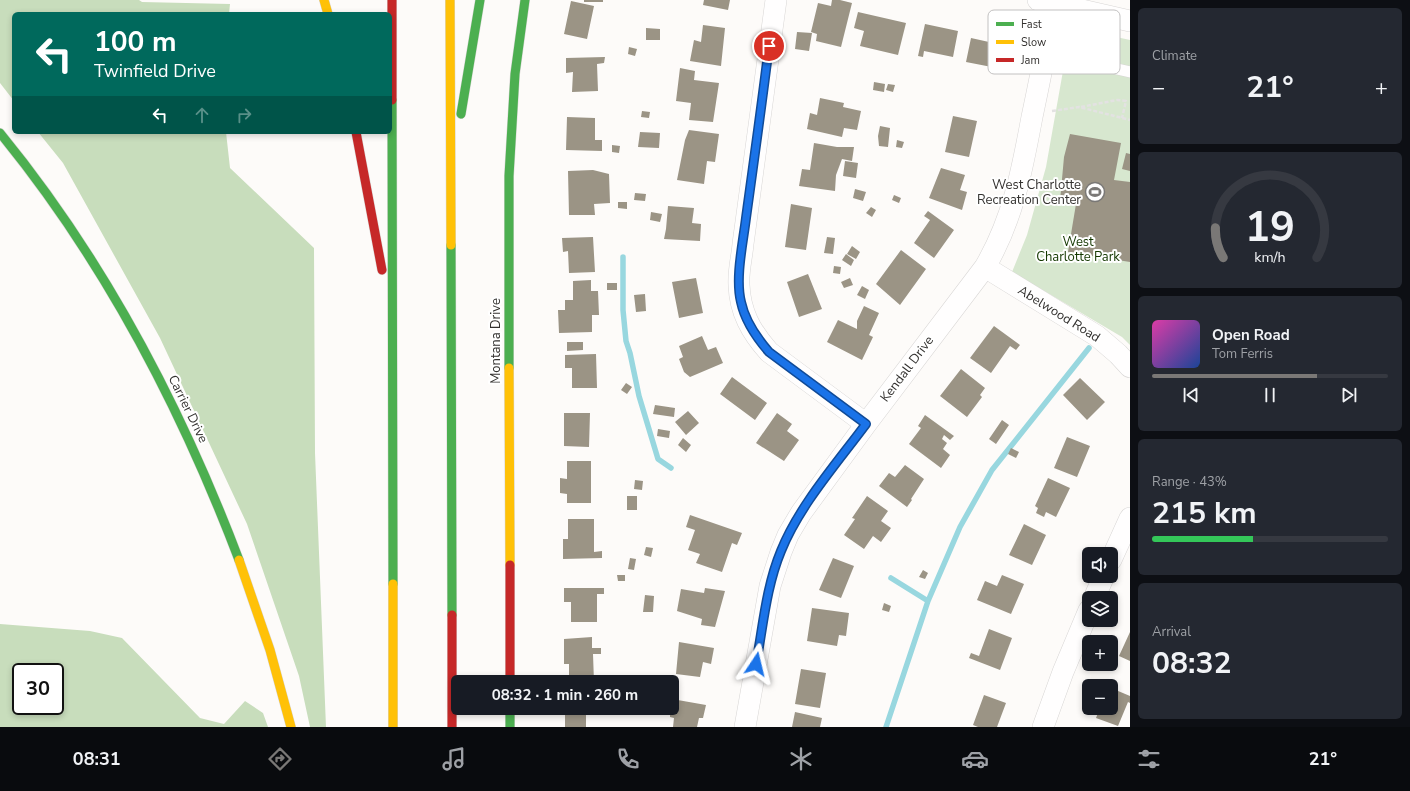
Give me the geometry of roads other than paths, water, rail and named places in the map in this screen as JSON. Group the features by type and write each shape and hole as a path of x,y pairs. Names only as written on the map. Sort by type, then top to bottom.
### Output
{"main road":[{"path":"324,0 327,12"},
{"path":"392,0 393,727"},
{"path":"450,0 452,727"},
{"path":"450,172 480,0"},
{"name":"Montana Drive","path":"510,675 509,176 515,74 525,0"},
{"name":"Carrier Drive","path":"0,133 22,159 48,195 88,255 157,374 182,424 223,517 247,579 278,675 291,727"},
{"path":"356,134 392,324"},
{"path":"510,715 510,727"}],"street":[{"path":"776,0 743,244 739,284 741,302 747,320 756,337 769,352 866,424"},
{"path":"1046,2 1081,10"},
{"path":"1120,19 1130,21"},
{"name":"Kendall Drive","path":"745,727 770,586 780,552 801,513 866,424 985,267 994,251 1009,217 1020,181 1042,74"},
{"name":"Abelwood Road","path":"985,267 1097,336 1118,354 1130,367"},
{"path":"1117,547 1130,518"},
{"path":"1043,727 1063,672 1082,627"}],"lane":[{"path":"1120,70 1130,72"}],"waterway":[{"path":"623,257 623,310 626,341 639,396 658,459 671,468"},
{"path":"886,727 928,601 960,527 992,470 1089,348"},
{"path":"891,578 928,601"}],"place":[{"name":"West Charlotte Recreation Center","path":"1095,192"}],"park label":[{"name":"West Charlotte Park","path":"1078,250"}]}
